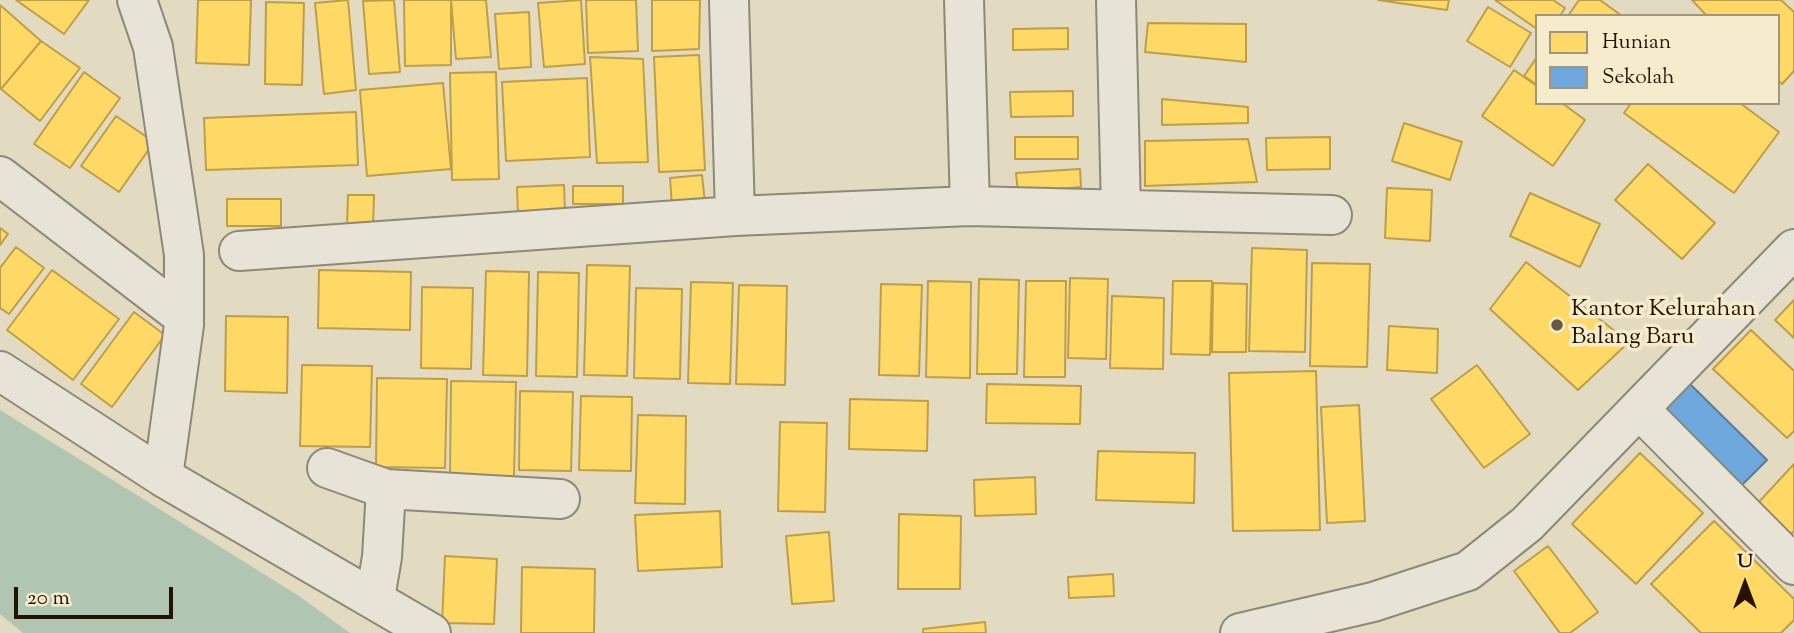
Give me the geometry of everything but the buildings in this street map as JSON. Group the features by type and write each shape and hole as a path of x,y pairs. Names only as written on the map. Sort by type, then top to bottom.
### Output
{"street":[{"path":"137,0 153,47 184,255 184,317 163,477"},
{"path":"729,0 735,216"},
{"path":"964,0 970,206"},
{"path":"1116,0 1121,209"},
{"path":"0,176 184,317"},
{"path":"239,251 735,216 970,206 1332,215"},
{"path":"1240,633 1373,602 1468,571 1527,524 1794,249"},
{"path":"0,371 163,477 431,633"},
{"path":"1640,410 1794,565"},
{"path":"327,468 386,489 560,499"},
{"path":"375,598 382,557 386,489"}],"shaded area":[{"path":"0,410 296,594 350,633 23,633 0,614"}],"place":[{"name":"Kantor Kelurahan Balang Baru","path":"1557,325"}]}
